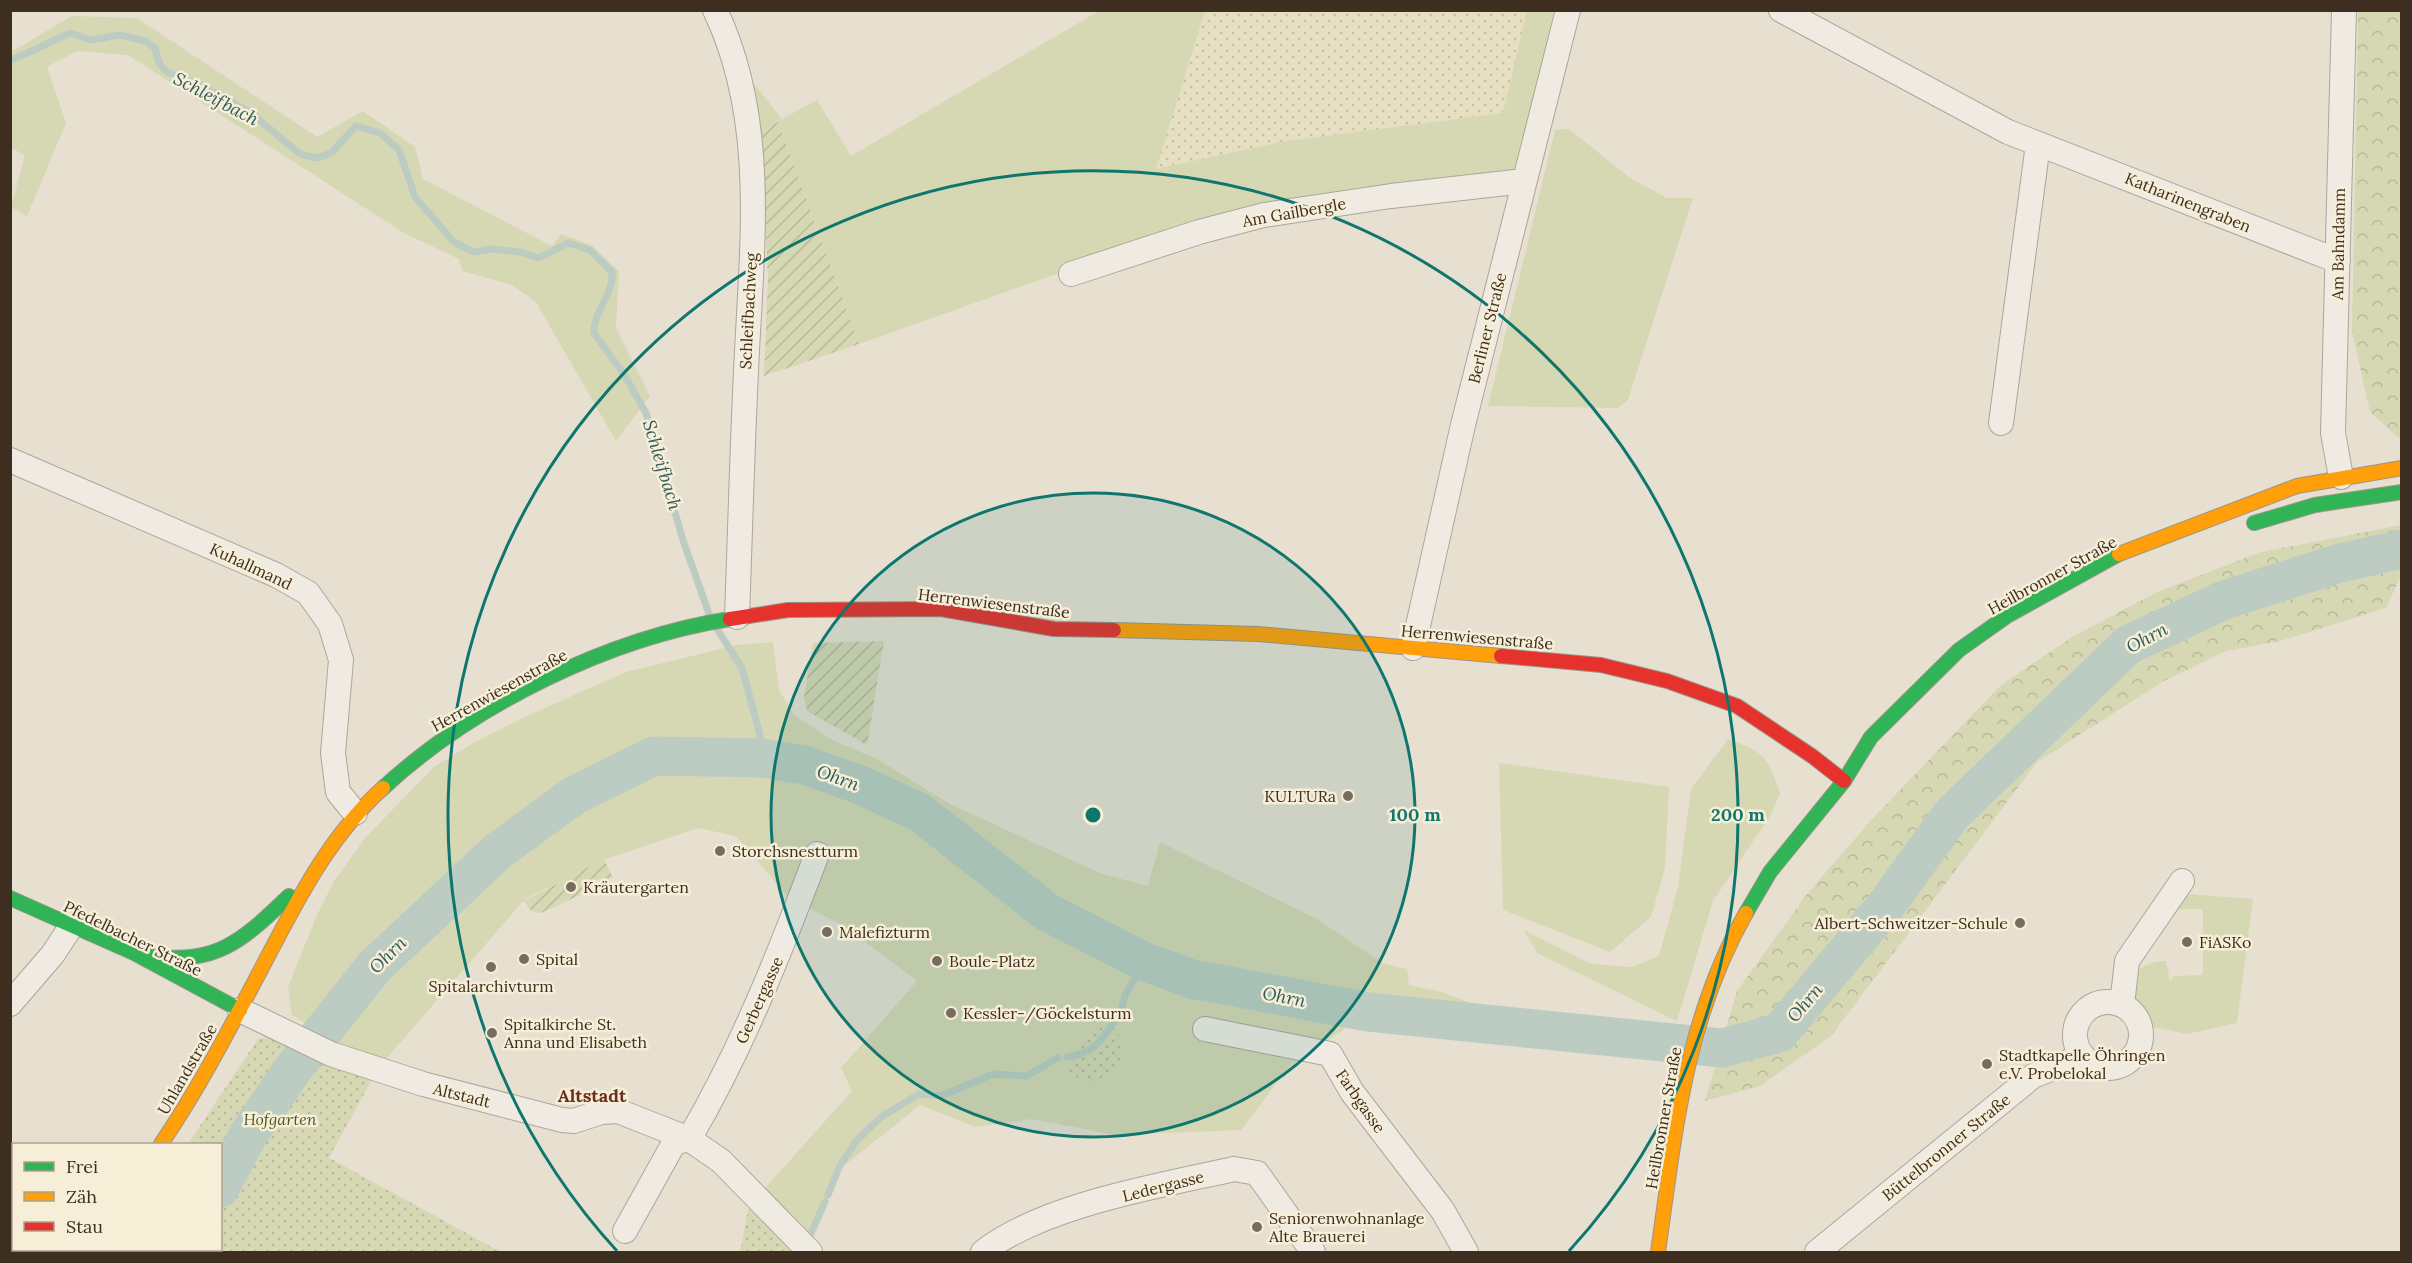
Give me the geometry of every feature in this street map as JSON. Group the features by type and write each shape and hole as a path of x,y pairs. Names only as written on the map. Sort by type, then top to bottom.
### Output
{"street":[{"name":"Schleifbachweg","path":"715,10 734,59 752,145 752,240 731,618"},
{"name":"Berliner Straße","path":"1413,648 1462,425 1568,10"},
{"name":"Katharinengraben","path":"1781,10 2008,132 2338,261"},
{"name":"Am Bahndamm","path":"2341,477 2333,433 2344,10"},
{"path":"2001,423 2038,144"},
{"name":"Am Gailbergle","path":"1071,274 1199,232 1264,215 1391,196 1524,182"},
{"name":"Kuhallmand","path":"10,460 276,575 308,593 330,624 341,660 333,753 338,792 355,813"},
{"name":"Heilbronner Straße","path":"1658,1252 1681,1089 1700,1015 1728,945 1770,872 1844,781 1871,737 1959,650 2007,616 2110,558 2234,508 2297,486 2402,468"},
{"path":"2244,526 2315,505 2402,492"},
{"name":"Herrenwiesenstraße","path":"240,1010 309,876 355,813 415,758 489,711 564,669 646,637 731,618 788,610 941,609 1054,630 1248,633 1601,665 1667,681 1737,706 1812,756 1844,781"},
{"path":"1814,817 1818,783 1812,756 1841,752 1871,737"},
{"name":"Heilbronner Straße","path":"1844,781 1878,755"},
{"name":"Gerbergasse","path":"689,1139 728,1071 779,954 817,854"},
{"path":"134,953 174,961 207,957 251,934 309,876"},
{"path":"2122,1005 2127,961 2182,881"},
{"name":"Pfedelbacher Straße","path":"10,898 134,953 240,1010"},
{"path":"10,1004 52,954 72,925"},
{"path":"2112,1002 2132,1012 2142,1038 2135,1055 2126,1064 2107,1068 2094,1065 2083,1056 2077,1045 2076,1033 2084,1013 2097,1004 2112,1002"},
{"name":"Altstadt","path":"240,1010 331,1054 423,1084 562,1120 574,1120 610,1110 618,1111 689,1139 721,1161 808,1251"},
{"name":"Uhlandstraße","path":"162,1143 187,1104 240,1010"},
{"name":"Farbgasse","path":"1205,1029 1330,1054 1352,1092 1443,1212 1466,1252"},
{"name":"Büttelbronner Straße","path":"1817,1252 2033,1076 2083,1056"},
{"path":"625,1231 674,1143 689,1139"},
{"name":"Ledergasse","path":"983,1252 998,1241 1078,1206 1234,1168 1257,1173 1313,1252"}],"shaded area":[{"path":"1205,11 1527,11 1503,113 1280,142 1156,169"}],"green space":[{"path":"1099,11 1205,11 1156,169 1280,142 1503,113 1527,11 1554,11 1517,173 1169,234 859,344 778,122 760,131 752,81 782,119 817,100 851,156"},
{"path":"2358,11 2401,11 2401,440 2370,412 2352,331"},
{"path":"72,16 137,18 317,137 363,111 415,147 423,179 552,246 561,234 591,245 619,271 616,328 650,396 616,441 536,302 512,285 462,271 459,259 404,233 128,55 77,51 47,67 66,123 27,216 11,207 25,155 11,148 11,52"},
{"path":"778,122 859,344 764,376 768,277 760,131"},
{"path":"1569,129 1630,178 1667,198 1693,198 1628,400 1618,408 1488,406 1555,130"},
{"path":"2401,525 2401,576 2386,608 2280,641 2226,651 2164,681 2037,762 1831,1036 1760,1086 1705,1101 1737,991 1807,894 1873,818 2000,686 2072,637 2157,592 2261,552"},
{"path":"884,641 867,745 807,711 804,697 813,643"},
{"path":"773,642 779,690 794,715 834,741 877,759 950,804 1102,874 1148,886 1160,842 1317,919 1384,964 1407,969 1409,985 1442,992 1487,1009 1480,1033 1355,1022 1290,1066 1241,1130 1115,1135 1032,1119 976,1127 920,1105 841,1168 806,1252 749,1206 852,1091 841,1068 917,981 846,927 789,898 736,836 698,828 603,860 525,899 378,1068 292,1015 288,987 317,915 334,881 366,837 434,767 475,742 529,715 626,672 737,645"},
{"path":"1728,739 1750,748 1763,758 1772,771 1780,794 1770,816 1713,901 1677,1021 1537,953 1524,930 1591,964 1632,967 1659,956 1678,887 1691,789"},
{"path":"1499,763 1669,787 1665,868 1651,917 1610,952 1503,910"},
{"name":"Kräutergarten","path":"604,859 613,878 606,881 595,880 593,889 541,913 531,911 524,901"},
{"path":"2182,881 2189,894 2253,899 2237,1023 2187,1034 2138,1024 2132,1012 2122,1005 2132,980 2147,965 2166,961 2170,981 2174,976 2203,975 2203,909 2174,909"},
{"path":"1099,1026 1116,1027 1124,1051 1117,1067 1094,1083 1069,1075 1070,1059 1076,1046"},
{"name":"Hofgarten","path":"277,1035 378,1068 329,1158 501,1252 57,1252 222,1251 222,1143 189,1143 258,1039"},
{"path":"749,1206 799,1252 740,1252"}],"waterway":[{"name":"Schleifbach","path":"10,61 70,33 91,40 119,35 146,41 155,48 159,63 167,72 203,86 251,113 299,153 317,158 331,153 356,126 380,133 399,150 415,197 454,242 474,252 492,249 520,252 539,258 568,243 590,250 612,272 610,288 597,317 594,333 625,376 646,413 683,540 709,614"},
{"name":"Ohrn","path":"222,1184 248,1135 293,1069 374,967 498,851 575,795 654,756 762,758 804,765 860,785 919,812 1047,912 1145,962 1192,979 1368,1012 1722,1048 1779,1033 1887,904 1952,814 2128,645 2224,600 2340,563 2402,549"},
{"name":"Schleifbach","path":"717,629 742,668 760,735 762,758"},
{"path":"1122,1008 1125,995 1145,962"},
{"path":"1067,1057 1083,1053 1095,1046 1114,1022"},
{"path":"828,1195 839,1167 857,1140 881,1117 919,1094 941,1096 993,1074 1027,1076 1057,1058"},
{"path":"807,1242 825,1202"}],"traffic: fast":[{"path":"2254,523 2315,505 2402,492"},
{"path":"1746,913 1770,872 1844,781 1871,737 1959,650 2007,616 2119,554"},
{"path":"383,788 458,729 544,680 590,659 637,642 684,628 730,619"},
{"path":"149,956 173,958 211,953 242,937 289,896"},
{"path":"10,898 134,953 240,1010"}],"traffic: slow":[{"path":"2119,554 2297,486 2402,468"},
{"path":"1114,630 1258,634 1501,656"},
{"path":"162,1143 211,1062 312,876 344,830 383,788"},
{"path":"1658,1252 1685,1078 1709,994 1725,953 1746,913"}],"traffic: jam":[{"path":"730,619 788,610 941,609 1054,629 1114,630"},
{"path":"1501,656 1601,665 1667,681 1737,706 1812,756 1844,781"}],"place":[{"name":"KULTURa","path":"1348,796"},
{"name":"Storchsnestturm","path":"720,851"},
{"name":"Kräutergarten","path":"571,887"},
{"name":"Albert-Schweitzer-Schule","path":"2020,923"},
{"name":"Malefizturm","path":"827,932"},
{"name":"FiASKo","path":"2187,942"},
{"name":"Spital","path":"524,959"},
{"name":"Boule-Platz","path":"937,961"},
{"name":"Spitalarchivturm","path":"491,967"},
{"name":"Kessler-/Göckelsturm","path":"951,1013"},
{"name":"Spitalkirche St. Anna und Elisabeth","path":"492,1033"},
{"name":"Stadtkapelle Öhringen e.V. Probelokal","path":"1987,1064"},
{"name":"Seniorenwohnanlage Alte Brauerei","path":"1257,1227"}],"district":[{"name":"Altstadt","path":"592,1096"}]}
